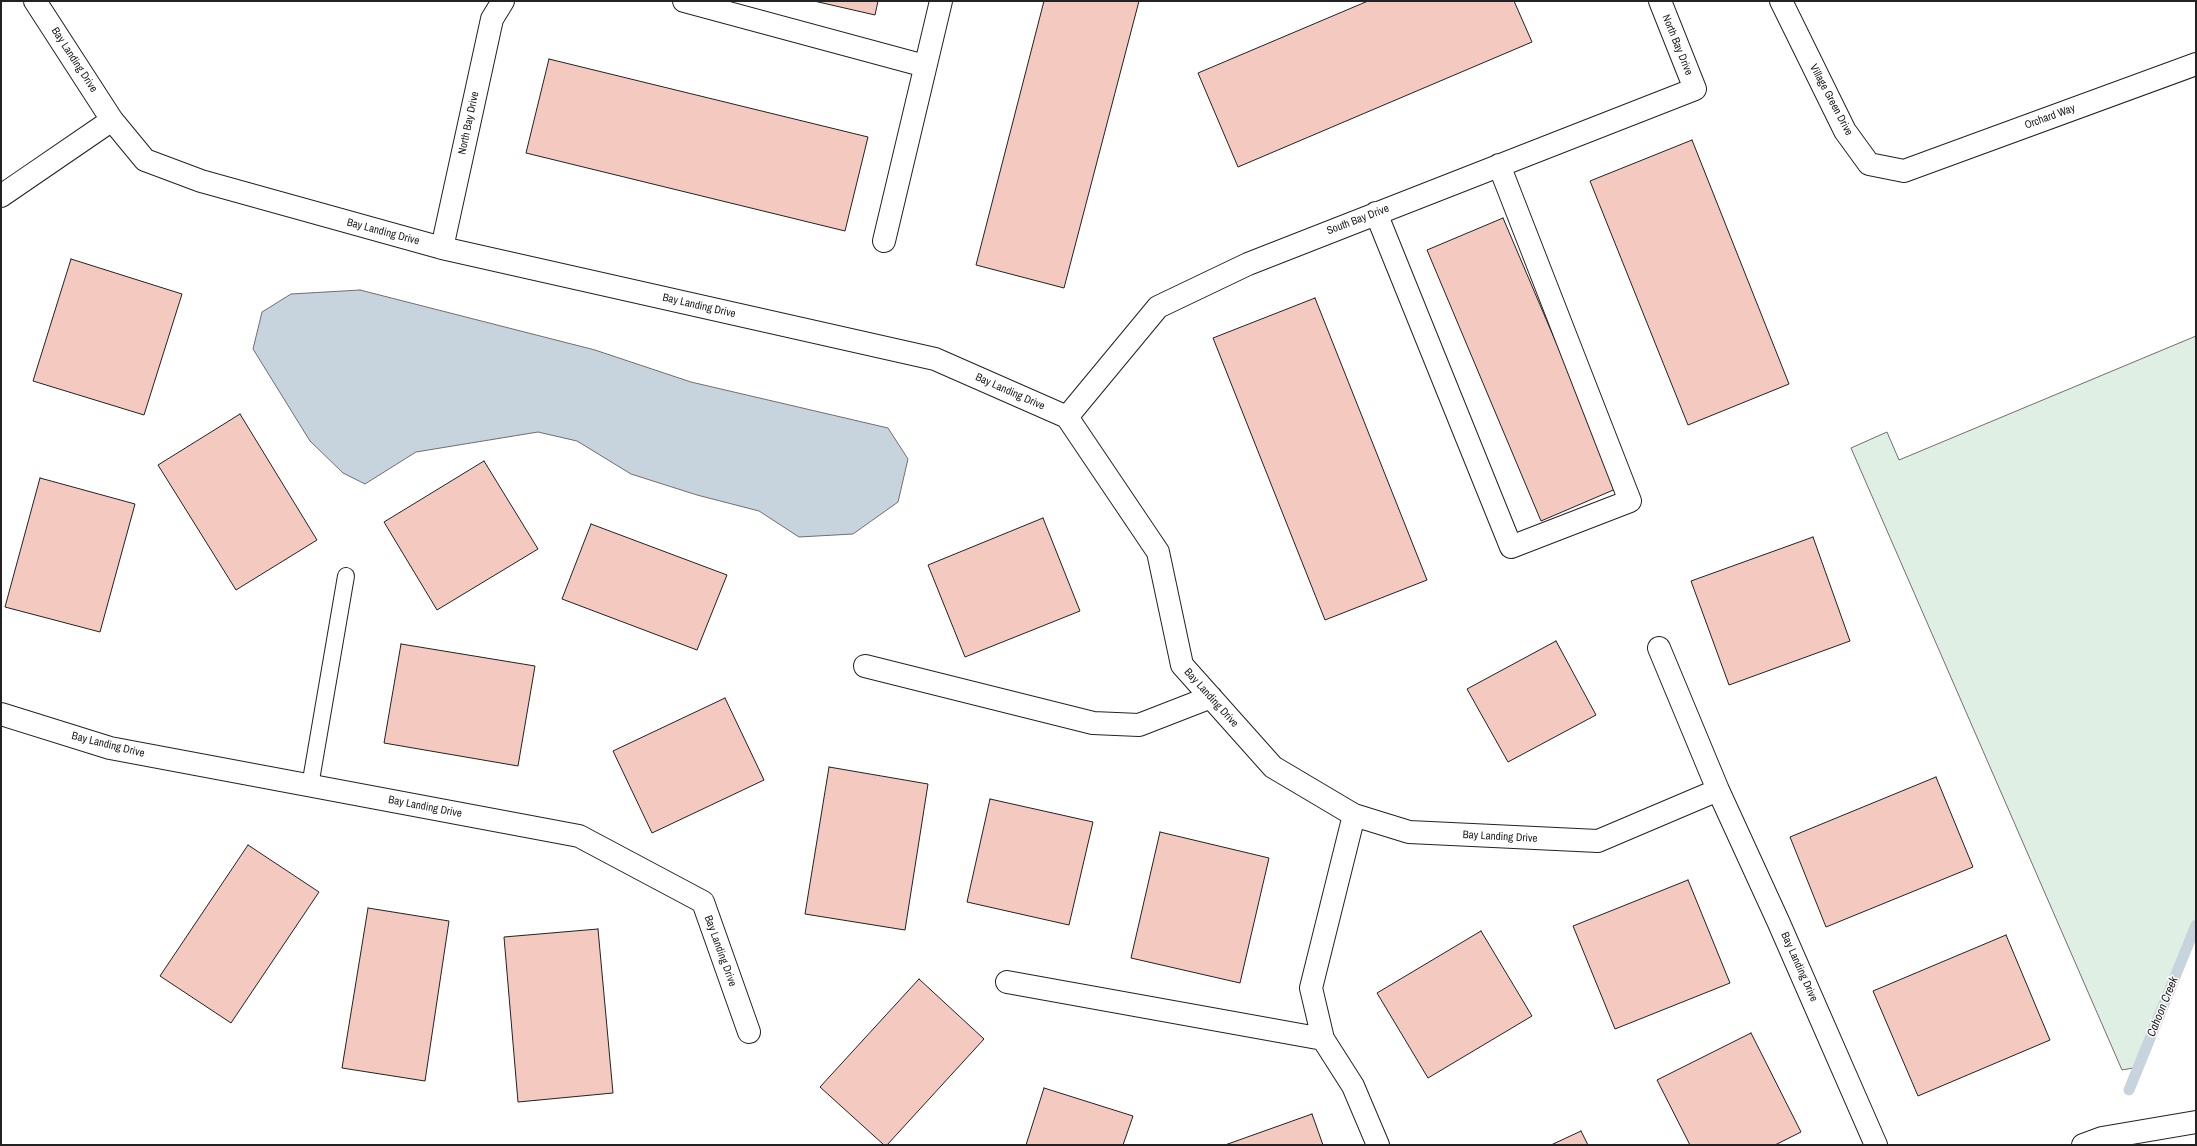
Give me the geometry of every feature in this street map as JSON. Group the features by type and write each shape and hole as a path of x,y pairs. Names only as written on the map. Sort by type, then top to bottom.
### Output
{"street":[{"name":"Bay Landing Drive","path":"35,1 112,120 145,160 201,182 442,248 935,359 1067,417 1158,552 1182,665 1273,767 1354,815 1409,832 1598,841 1718,790"},
{"name":"North Bay Drive","path":"442,248 492,19 503,1"},
{"path":"684,1 925,66"},
{"path":"884,241 941,1"},
{"name":"North Bay Drive","path":"1660,1 1695,89"},
{"name":"Village Green Drive","path":"1781,1 1845,131 1869,164 1904,171"},
{"name":"Orchard Way","path":"1904,171 2196,64"},
{"name":"South Bay Drive","path":"1067,417 1158,306 1248,264 1695,89"},
{"path":"1,196 112,120"},
{"path":"1376,213 1511,547 1630,501 1499,165"},
{"name":"Bay Landing Drive","path":"1659,648 1718,790 1778,921 1876,1145"},
{"path":"865,666 1093,723 1139,725 1210,697"},
{"name":"Bay Landing Drive","path":"1,714 110,748 579,836 703,902 749,1032"},
{"path":"1354,815 1311,988 1323,1039 1353,1086 1378,1145"},
{"path":"1007,982 1323,1039"},
{"path":"2083,1145 2102,1138 2196,1122"}],"lane":[{"path":"310,786 346,576"}],"green space":[{"path":"2196,336 2196,925 2139,1067 2122,1070 1851,448 1887,432 1899,460"}],"shaded area":[{"path":"360,290 595,350 691,382 888,428 908,459 898,502 853,534 799,537 759,511 697,495 631,474 577,441 538,432 416,452 365,484 343,473 310,441 253,349 262,312 291,294"}],"building":[{"path":"814,1 878,1 875,15"},
{"path":"1044,1 1139,1 1064,288 976,265"},
{"path":"1368,1 1514,1 1532,42 1238,167 1198,73"},
{"path":"549,59 868,137 845,231 526,153"},
{"path":"1692,140 1789,384 1688,425 1590,181"},
{"path":"1503,218 1618,488 1541,521 1427,250"},
{"path":"71,259 182,294 144,415 33,381"},
{"path":"1315,298 1427,580 1325,620 1213,338"},
{"path":"240,414 317,540 236,590 158,465"},
{"path":"484,461 538,549 437,610 384,522"},
{"path":"40,478 135,504 100,632 5,607"},
{"path":"1043,518 1080,611 965,657 928,565"},
{"path":"591,524 727,575 697,650 562,599"},
{"path":"1813,537 1850,641 1729,685 1691,581"},
{"path":"1556,641 1596,715 1508,762 1467,689"},
{"path":"401,644 535,666 518,766 384,743"},
{"path":"725,698 764,780 652,833 613,751"},
{"path":"829,767 928,784 905,930 805,914"},
{"path":"1936,777 1973,867 1826,927 1790,837"},
{"path":"990,799 1093,822 1069,925 967,902"},
{"path":"1160,832 1269,858 1240,983 1131,958"},
{"path":"248,845 319,892 231,1023 160,976"},
{"path":"1688,880 1730,983 1615,1029 1573,926"},
{"path":"368,908 449,921 425,1081 342,1068"},
{"path":"598,929 613,1093 518,1102 504,937"},
{"path":"1481,931 1532,1016 1428,1078 1377,993"},
{"path":"2006,935 2050,1040 1918,1096 1873,991"},
{"path":"919,979 984,1039 887,1145 884,1145 820,1087"},
{"path":"1751,1033 1801,1132 1775,1145 1690,1145 1657,1080"},
{"path":"1044,1088 1133,1116 1123,1145 1026,1145"},
{"path":"1312,1114 1323,1145 1225,1145"},
{"path":"1581,1131 1588,1145 1551,1145"}],"waterway":[{"name":"Cahoon Creek","path":"2129,1090 2196,925"}]}
